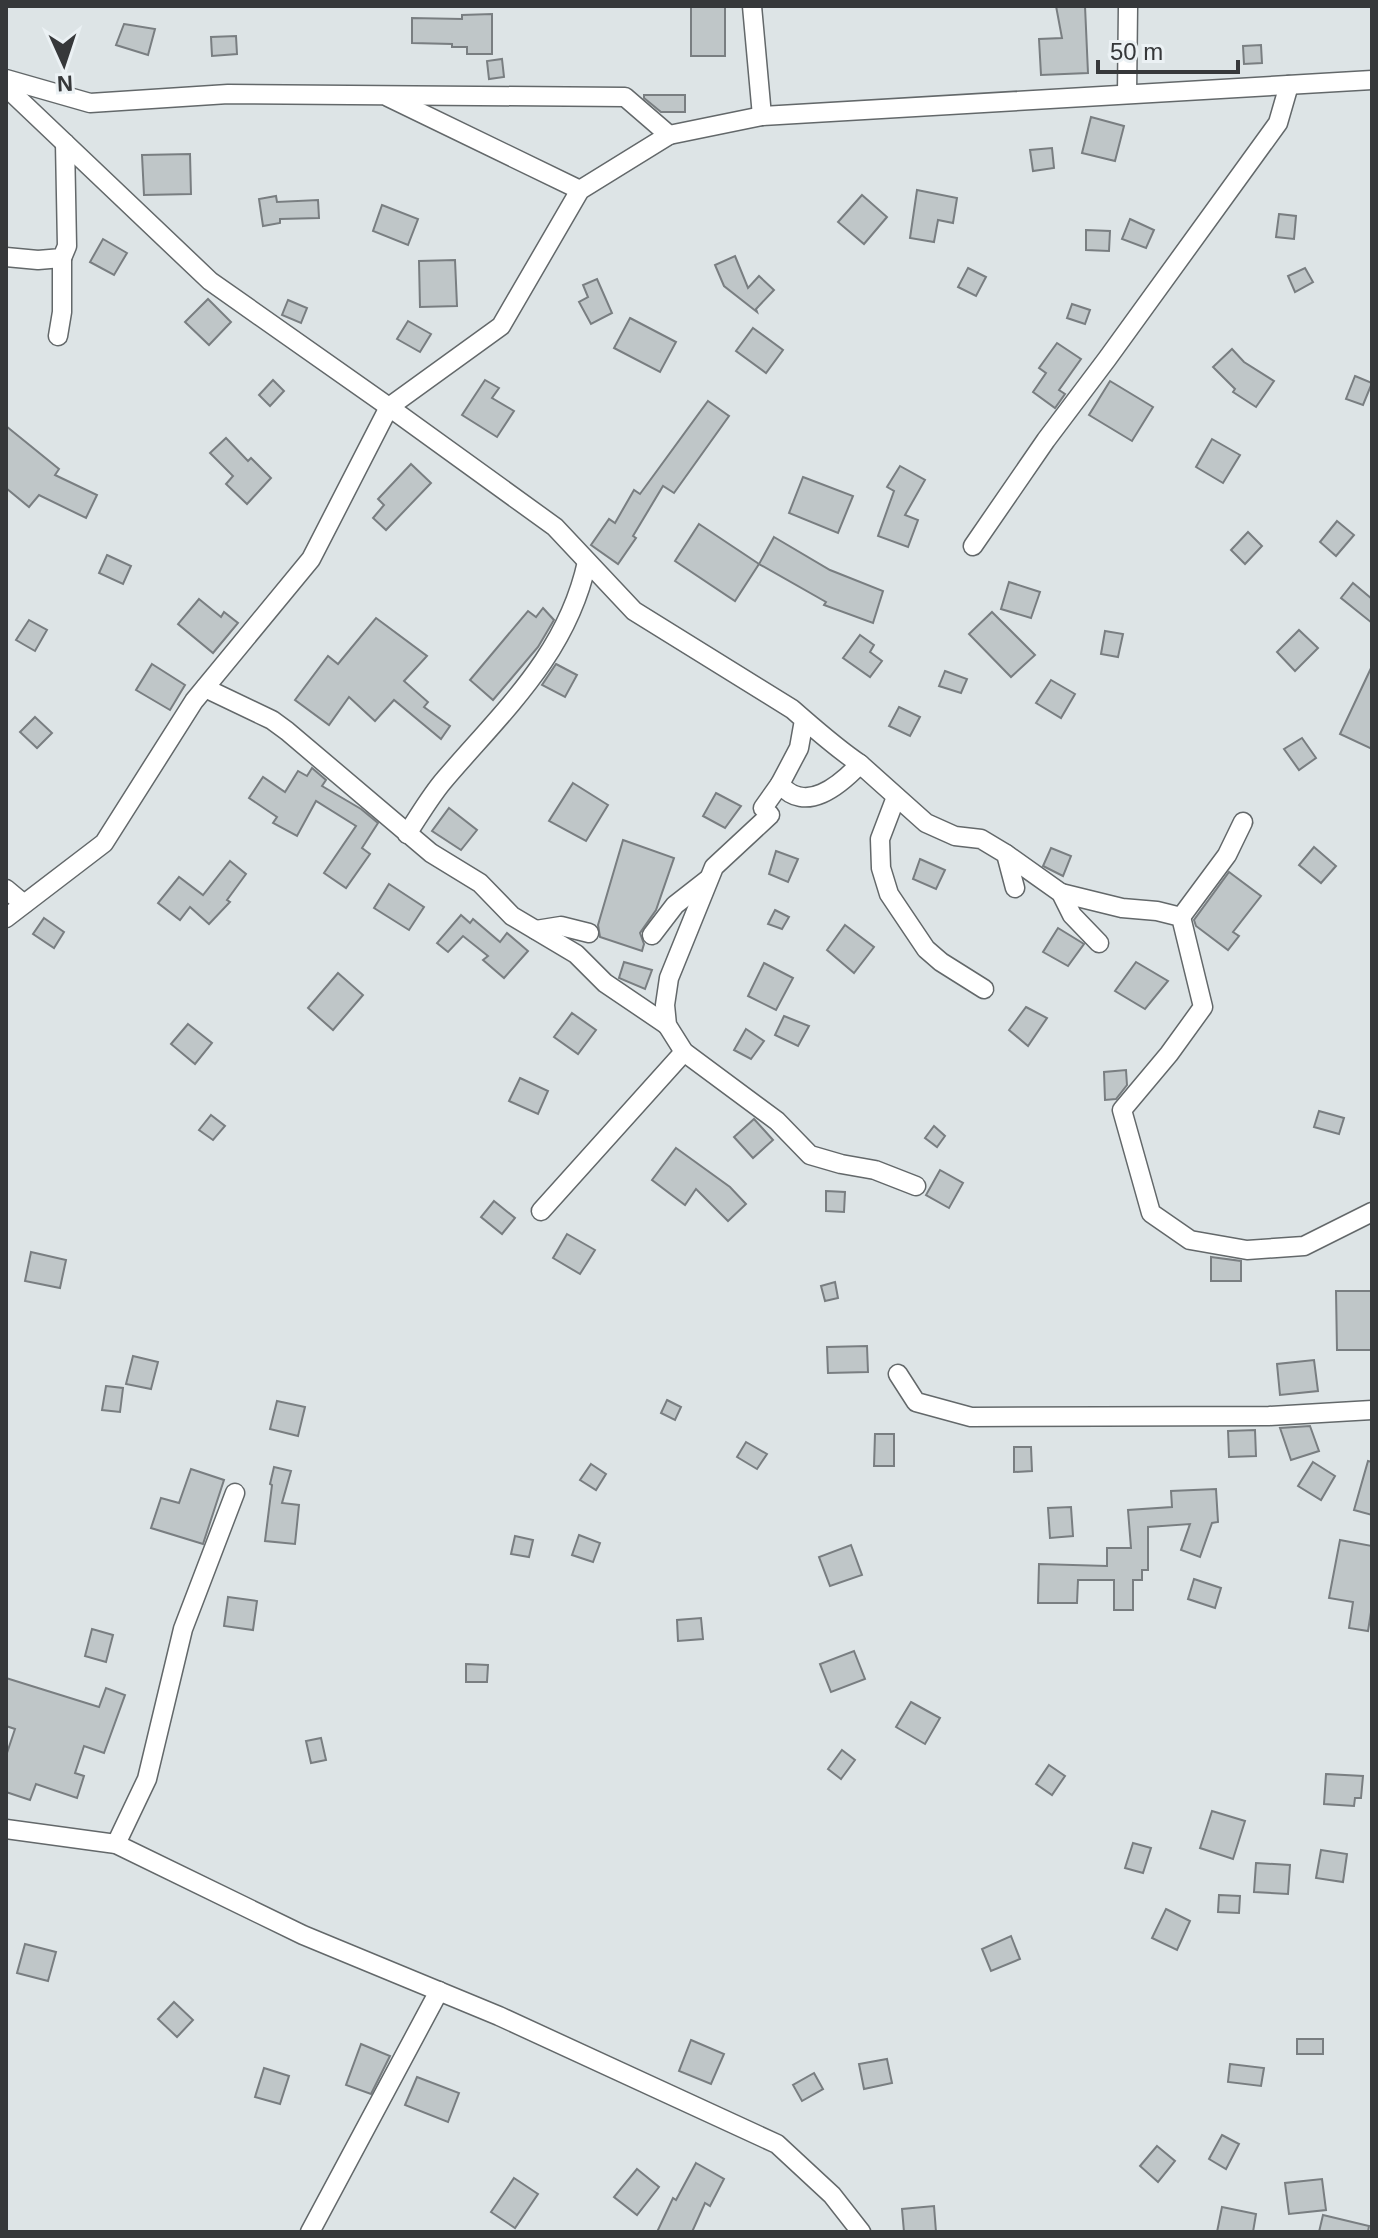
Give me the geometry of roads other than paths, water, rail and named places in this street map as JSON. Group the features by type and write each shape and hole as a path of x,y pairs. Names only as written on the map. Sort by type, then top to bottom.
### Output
{"street":[{"path":"752,6 762,116"},
{"path":"1127,94 1128,6"},
{"path":"6,79 90,103 228,94 625,97 669,135"},
{"path":"6,918 104,843 205,688 311,559 389,407 501,326 580,190 669,135 762,116 1372,80"},
{"path":"973,546 1046,440 1278,123 1289,85"},
{"path":"6,87 210,281 555,527 634,611 792,709 926,823 955,836 981,839 1061,893 1122,908 1181,917"},
{"path":"383,95 580,190"},
{"path":"58,336 62,312 62,258 67,246 65,143"},
{"path":"6,257 38,260 62,258"},
{"path":"407,834 443,781 502,718 535,675 580,594 587,562"},
{"path":"205,688 272,720 431,853 480,883 512,916 576,954 605,983 667,1025 684,1052 777,1121 810,1155 875,1170 916,1186"},
{"path":"667,1025 665,1005 669,978 714,867 770,815 763,808 799,748 804,720"},
{"path":"780,784 798,798 813,797 830,790 860,764"},
{"path":"896,797 880,839 881,868 889,894 926,949 984,989"},
{"path":"1181,917 1227,855 1243,822"},
{"path":"1006,854 1015,888"},
{"path":"652,935 675,905 709,879"},
{"path":"6,889 24,904"},
{"path":"1061,893 1072,915 1099,943"},
{"path":"1181,917 1203,1007 1122,1110 1151,1213 1190,1240 1247,1250 1304,1246 1372,1212"},
{"path":"536,930 561,926 589,933"},
{"path":"541,1211 684,1052"},
{"path":"898,1374 916,1402 971,1417 1269,1416 1372,1410"},
{"path":"116,1844 147,1779 183,1629 235,1493"},
{"path":"6,1829 116,1844 303,1935 499,2016 777,2144 832,2195 861,2232"},
{"path":"310,2232 439,1991"}]}
